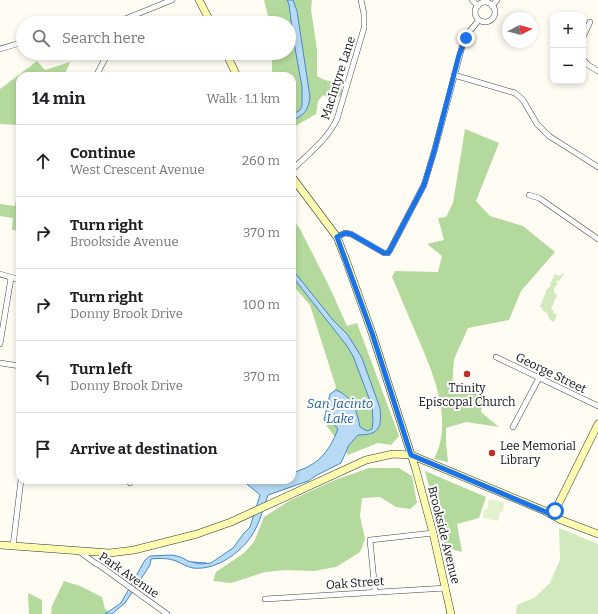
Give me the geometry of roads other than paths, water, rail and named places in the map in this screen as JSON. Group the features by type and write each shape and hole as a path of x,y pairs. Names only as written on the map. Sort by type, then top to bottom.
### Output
{"main road":[{"path":"199,0 207,16"},
{"path":"229,60 235,72"},
{"name":"Brookside Avenue","path":"296,182 337,237 372,333 417,474 433,533 451,614"},
{"path":"553,515 597,428"},
{"path":"0,545 80,552 110,553 134,550 197,534 231,522 254,510 366,460 388,454 411,455 553,515 561,520 598,534"},
{"path":"417,474 420,467 428,462"}],"street":[{"path":"134,16 172,0"},
{"name":"MacIntyre Lane","path":"296,166 324,140 337,119 364,28 364,14 361,0"},
{"path":"472,0 478,6"},
{"path":"492,6 497,0"},
{"path":"486,3 492,6 495,11 493,18 485,22 479,20 476,15 476,9 478,6 486,3"},
{"path":"337,237 345,233 351,234 384,253 388,253 390,250 424,185 462,47 466,38 479,20"},
{"path":"586,31 590,22"},
{"path":"0,49 16,44"},
{"path":"98,72 104,60"},
{"path":"586,63 598,71"},
{"path":"454,75 515,93 523,100 537,124 549,136 598,167"},
{"path":"529,195 540,198 598,239"},
{"path":"0,274 16,279"},
{"path":"0,344 11,278"},
{"name":"George Street","path":"496,357 598,406"},
{"path":"0,363 16,365"},
{"path":"513,427 539,378"},
{"path":"13,546 21,484"},
{"path":"375,591 370,540 433,533"},
{"name":"Park Avenue","path":"80,552 167,614"},
{"name":"Oak Street","path":"265,599 375,591 446,588"}],"water":[{"path":"287,0 293,0 297,11 310,97 305,112 296,118 296,112 300,110 302,106 302,87 296,54 296,16 290,16"},
{"name":"San Jacinto Lake","path":"296,274 333,320 348,335 362,358 380,408 380,421 378,429 371,434 358,435 349,445 341,463 308,481 268,495 255,530 244,545 229,558 221,563 202,568 193,568 170,559 151,559 150,565 125,603 112,614 105,614 121,603 145,560 150,556 172,555 200,564 211,563 233,548 250,527 260,495 247,484 296,484 296,472 309,466 326,452 338,429 333,423 324,420 330,394 336,390 346,396 356,410 360,427 367,431 372,429 372,406 353,356 347,346 296,281"}],"waterway":[{"path":"193,562 206,563"}],"place":[{"name":"Trinity Episcopal Church","path":"467,374"},
{"name":"Lee Memorial Library","path":"492,453"}]}
